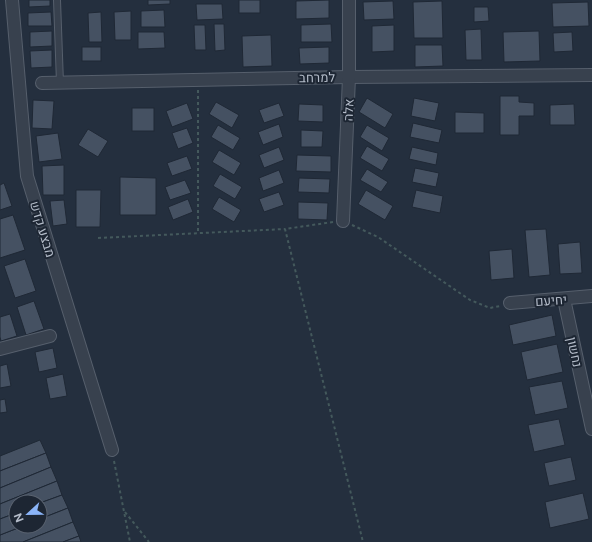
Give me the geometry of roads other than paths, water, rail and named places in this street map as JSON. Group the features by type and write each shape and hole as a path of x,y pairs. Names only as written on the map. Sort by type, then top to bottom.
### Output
{"street":[{"name":"מבצע קדש","path":"12,0 27,176 112,450"},
{"name":"אלה","path":"343,221 349,77 349,0"},
{"name":"למרחב","path":"42,83 349,77 592,75"},
{"name":"יחיעם","path":"510,303 592,296"},
{"name":"נחשון","path":"564,299 592,429"},
{"path":"0,349 50,336"}],"lane":[{"path":"57,0 60,82"}]}
